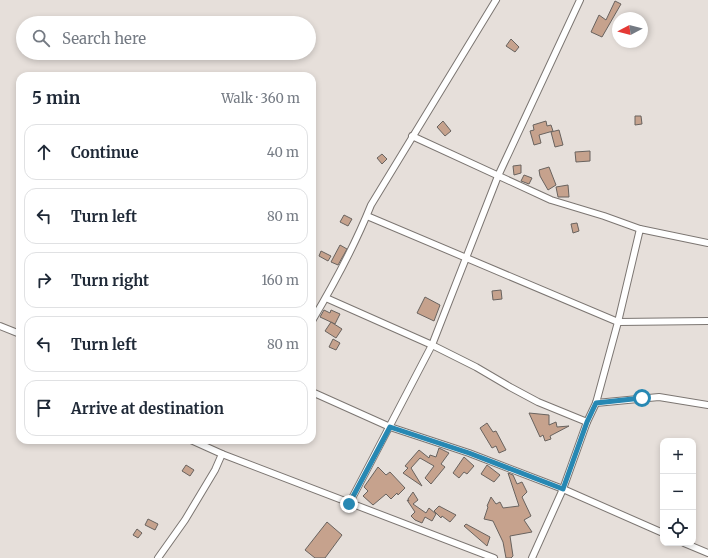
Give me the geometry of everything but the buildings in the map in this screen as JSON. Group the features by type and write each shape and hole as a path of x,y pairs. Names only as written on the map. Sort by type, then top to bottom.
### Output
{"street":[{"path":"316,314 360,233 371,205 496,0"},
{"path":"349,504 432,345 498,176 580,0"},
{"path":"412,136 551,200 604,216 640,229 708,243"},
{"path":"367,216 618,322 708,321"},
{"path":"532,558 563,489 587,422 596,403 618,322 640,229"},
{"path":"326,298 432,345 476,367 538,402 587,422"},
{"path":"0,326 16,332"},
{"path":"316,394 390,427 469,453 563,489 660,532"},
{"path":"596,403 659,397 708,404"},
{"path":"200,444 349,504 494,558"},
{"path":"158,558 185,520 215,470 222,454"},
{"path":"691,546 708,554"}],"route":[{"path":"349,504 390,427 469,453 563,489 587,422 596,403 642,398"}]}
